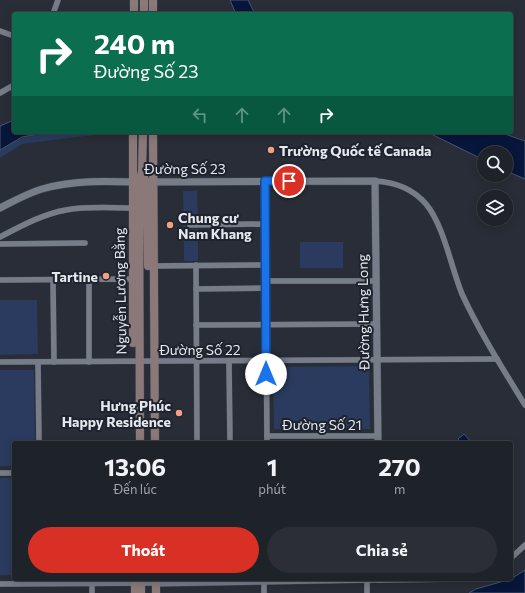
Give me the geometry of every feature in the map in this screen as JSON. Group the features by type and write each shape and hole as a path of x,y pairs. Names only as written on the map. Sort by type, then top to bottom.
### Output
{"main road":[{"path":"134,0 134,12"},
{"path":"144,0 144,12"},
{"path":"153,0 153,12"},
{"name":"Nguyễn Lương Bằng","path":"133,136 142,182 150,266 154,441"},
{"name":"Nguyễn Lương Bằng","path":"134,441 143,136"},
{"name":"Nguyễn Lương Bằng","path":"140,441 132,280 132,208 142,182 153,136"},
{"name":"Nguyễn Lương Bằng","path":"149,441 151,361"},
{"path":"135,593 138,581"},
{"path":"138,581 141,593"},
{"path":"150,593 153,581"},
{"path":"153,581 156,593"}],"street":[{"path":"53,12 56,0"},
{"path":"0,31 12,35"},
{"path":"0,93 12,86"},
{"path":"265,181 267,441"},
{"path":"375,181 390,182 407,189 421,198 431,211 439,228 466,302 497,359 525,405"},
{"name":"Đường Số 23","path":"0,208 32,193 60,184 79,182 375,181"},
{"name":"Đường Hưng Long","path":"375,181 378,440"},
{"path":"0,237 43,216 65,210 132,208"},
{"path":"190,225 265,224"},
{"path":"0,244 85,243"},
{"path":"196,265 197,441"},
{"path":"150,266 265,265"},
{"path":"0,280 132,280"},
{"path":"53,280 54,362"},
{"path":"89,280 89,362"},
{"path":"266,281 376,281"},
{"path":"196,289 266,288"},
{"path":"196,325 376,324"},
{"name":"Đường Số 22","path":"0,362 497,359"},
{"path":"229,361 230,441"},
{"path":"38,362 39,441"},
{"name":"Đường Số 21","path":"267,436 378,440"},
{"path":"0,473 12,473"},
{"path":"513,556 525,545"},
{"path":"0,584 197,581"},
{"path":"264,593 266,581"},
{"path":"367,581 367,593"},
{"path":"92,583 92,593"}],"shaded area":[{"path":"230,0 248,0 254,12 235,12"},
{"path":"12,121 12,134 38,134 22,137 0,150 0,126"},
{"path":"37,134 101,134 22,144 0,158 0,150 11,143"},
{"path":"431,134 505,134 525,141 525,179 513,174 513,146 477,146 477,157"},
{"path":"183,191 197,191 198,221 189,221 185,225 189,230 198,229 198,261 184,261"},
{"path":"300,242 343,242 343,268 300,268"},
{"path":"0,300 37,300 38,354 0,355"},
{"path":"369,366 370,429 274,429 273,367"},
{"path":"0,370 34,370 35,441 12,441 12,466 0,466"},
{"path":"464,434 470,441 460,441 458,439"},
{"path":"0,478 12,478 12,575 0,575"},
{"path":"525,570 525,593 469,593 476,589 504,581 513,581 513,578"}],"place":[{"name":"Trường Quốc tế Canada","path":"271,150"},
{"name":"Chung cư Nam Khang","path":"170,225"},
{"name":"Tartine","path":"106,276"},
{"name":"Hưng Phúc Happy Residence","path":"179,413"}],"route":[{"path":"266,374 265,181 289,181"}]}
